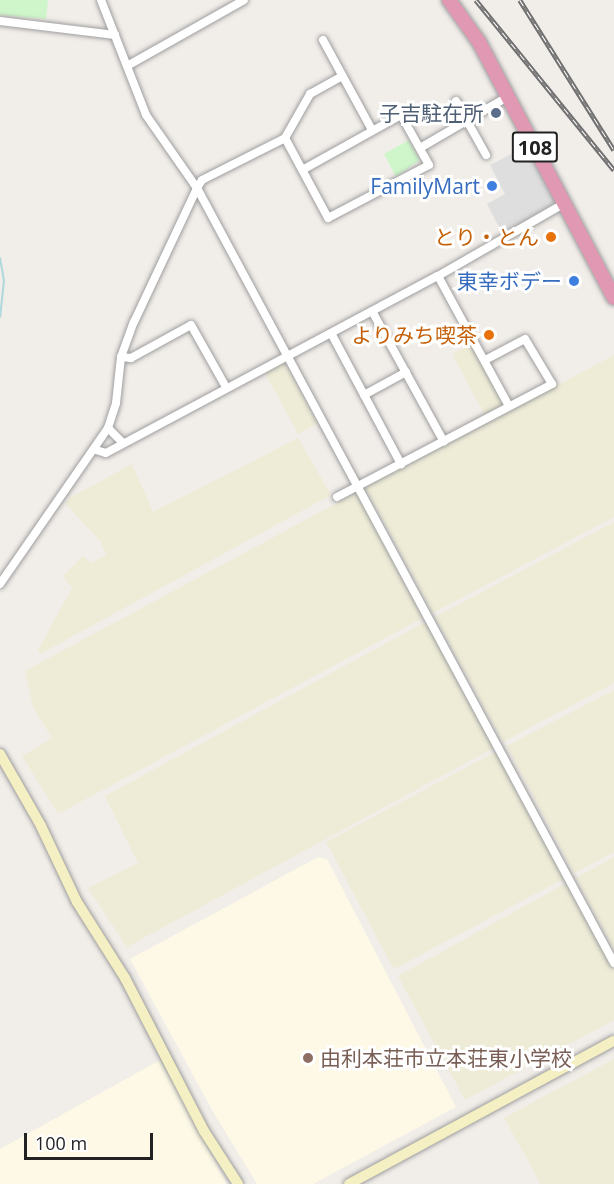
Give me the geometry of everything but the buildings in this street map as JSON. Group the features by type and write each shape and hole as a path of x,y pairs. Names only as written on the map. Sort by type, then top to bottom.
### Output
{"highway":[{"name":"108","path":"448,0 479,42 614,298"}],"street":[{"path":"101,0 146,116 197,188 285,357 614,963"},
{"path":"127,66 244,0"},
{"path":"0,21 115,35"},
{"path":"323,40 372,130"},
{"path":"0,584 96,450 108,428 116,403 121,357 202,180 285,138 310,94 342,76"},
{"path":"420,148 509,96"},
{"path":"456,101 486,155"},
{"path":"285,138 302,170 328,218 429,165 402,115 302,170"},
{"path":"96,450 106,453 438,276 563,204"},
{"path":"438,276 509,406"},
{"path":"372,311 444,442"},
{"path":"121,357 131,358 191,325 226,387"},
{"path":"331,333 401,464"},
{"path":"337,497 552,384 525,339 485,360"},
{"path":"364,395 406,372"},
{"path":"108,428 123,443"},
{"path":"0,754 41,826 77,902 125,978 204,1131 238,1184"},
{"path":"348,1184 614,1041"}],"shaded area":[{"path":"527,146 558,204 502,233 487,204 505,194 490,165"},
{"path":"471,343 503,401 501,406 485,415 452,354"},
{"path":"614,355 614,517 433,613 365,487"},
{"path":"284,362 318,423 299,434 265,373"},
{"path":"298,438 331,495 40,654 38,650 72,588 63,576 83,556 91,563 106,555 101,542 65,503 70,498 132,464 153,512"},
{"path":"361,490 428,615 58,814 22,756 52,738 33,707 25,671"},
{"path":"614,522 614,683 503,742 435,617"},
{"path":"429,620 497,746 127,947 88,888 138,863 105,796"},
{"path":"614,690 614,852 574,873 507,746"},
{"path":"501,749 569,876 394,969 326,842"},
{"name":"由利本荘市立本荘東小学校","path":"318,857 327,859 456,1107 313,1184 257,1184 212,1110 130,959"},
{"path":"614,857 614,949 576,878"},
{"path":"570,881 614,960 614,1020 465,1100 398,976"},
{"path":"614,1059 614,1184 541,1184 504,1118"},
{"path":"160,1060 227,1184 0,1184 0,1149"}],"green space":[{"path":"0,0 48,0 46,19 0,15"},
{"path":"409,140 420,160 396,177 384,154"}],"waterway":[{"path":"0,258 4,280 0,317"}],"railway":[{"path":"476,0 614,170"},
{"path":"520,0 614,150"}],"place":[{"name":"子吉駐在所","path":"496,113"},
{"name":"FamilyMart","path":"492,186"},
{"name":"とり・とん","path":"551,237"},
{"name":"東幸ボデー","path":"574,281"},
{"name":"よりみち喫茶","path":"489,335"},
{"name":"由利本荘市立本荘東小学校","path":"308,1058"}]}
